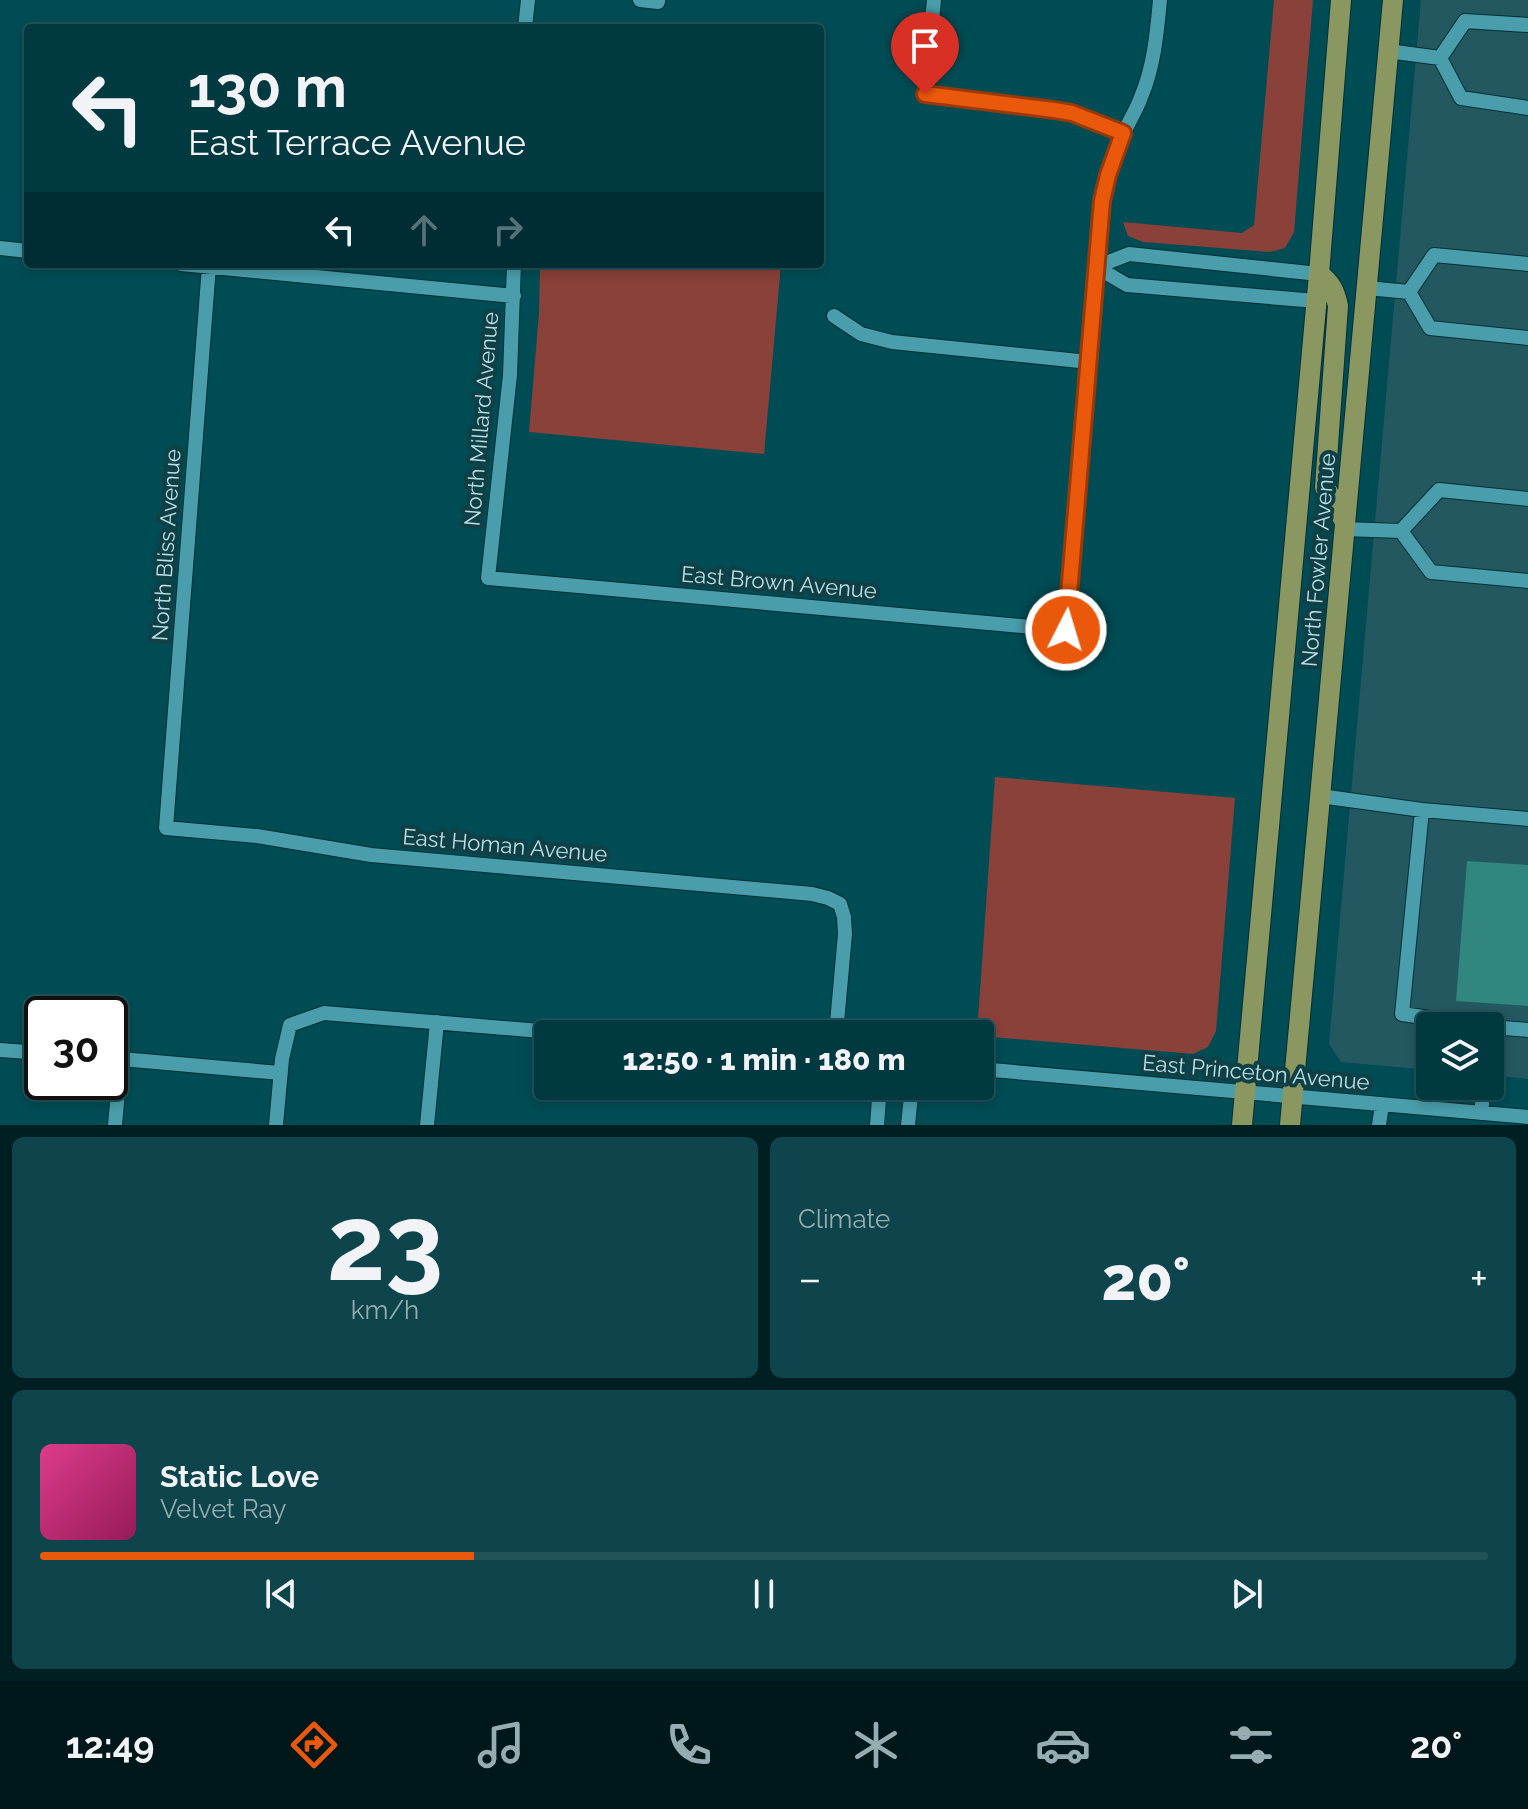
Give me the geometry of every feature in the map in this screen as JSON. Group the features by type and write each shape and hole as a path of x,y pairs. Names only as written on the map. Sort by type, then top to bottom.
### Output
{"main road":[{"name":"North Fowler Avenue","path":"1242,1125 1341,0"},
{"name":"North Fowler Avenue","path":"1290,1125 1393,0"},
{"path":"1319,274 1335,293 1338,306 1325,487 1344,525"}],"street":[{"path":"525,24 528,0"},
{"path":"640,0 658,1"},
{"path":"934,0 925,94 1072,113 1123,133"},
{"path":"834,316 861,334 892,342 1089,362 1102,201 1123,133 1142,96 1157,31 1160,0"},
{"path":"1440,58 1465,21 1528,25"},
{"path":"1388,51 1440,58"},
{"path":"1440,58 1461,98 1528,108"},
{"path":"0,248 24,251"},
{"path":"1096,267 1129,254 1319,274"},
{"path":"1409,292 1434,255 1528,264"},
{"path":"1096,267 1127,285 1316,301"},
{"name":"North Bliss Avenue","path":"166,828 209,268"},
{"path":"229,268 514,296"},
{"name":"North Millard Avenue","path":"488,578 510,375 514,268"},
{"path":"1367,288 1409,292"},
{"path":"1409,292 1430,328 1528,338"},
{"name":"East Brown Avenue","path":"488,578 1066,630 1089,362"},
{"path":"1401,531 1439,490 1528,499"},
{"path":"1344,525 1401,531 1431,572 1528,581"},
{"path":"1320,796 1422,810 1528,819"},
{"path":"1416,1016 1402,1014 1422,810"},
{"name":"East Homan Avenue","path":"166,828 257,836 371,855 812,894 828,898 840,904 844,917 837,1020"},
{"path":"276,1125 280,1073 290,1025 324,1013 534,1030"},
{"path":"427,1125 437,1022"},
{"path":"1504,1028 1528,1030"},
{"path":"0,1050 24,1052"},
{"path":"128,1060 280,1073"},
{"name":"East Princeton Avenue","path":"994,1070 1528,1117"},
{"path":"115,1100 115,1125"},
{"path":"877,1125 879,1100"},
{"path":"908,1125 911,1100"},
{"path":"1481,1113 1482,1100"},
{"path":"1379,1125 1382,1105"}],"shaded area":[{"path":"1274,0 1313,0 1294,232 1285,248 1270,252 1143,242 1128,236 1123,222 1242,233 1254,225"},
{"path":"1421,0 1528,0 1528,1079 1504,1076 1504,1012 1416,1012 1416,1069 1341,1062 1329,1044"},
{"path":"540,268 781,268 764,454 529,432"},
{"path":"995,777 1235,798 1216,1031 1208,1047 1193,1054 994,1037 994,1020 978,1020"}],"building":[{"path":"1467,861 1528,865 1528,1006 1456,1001"}],"route":[{"path":"925,94 1072,113 1123,133 1102,201 1066,630"}]}
